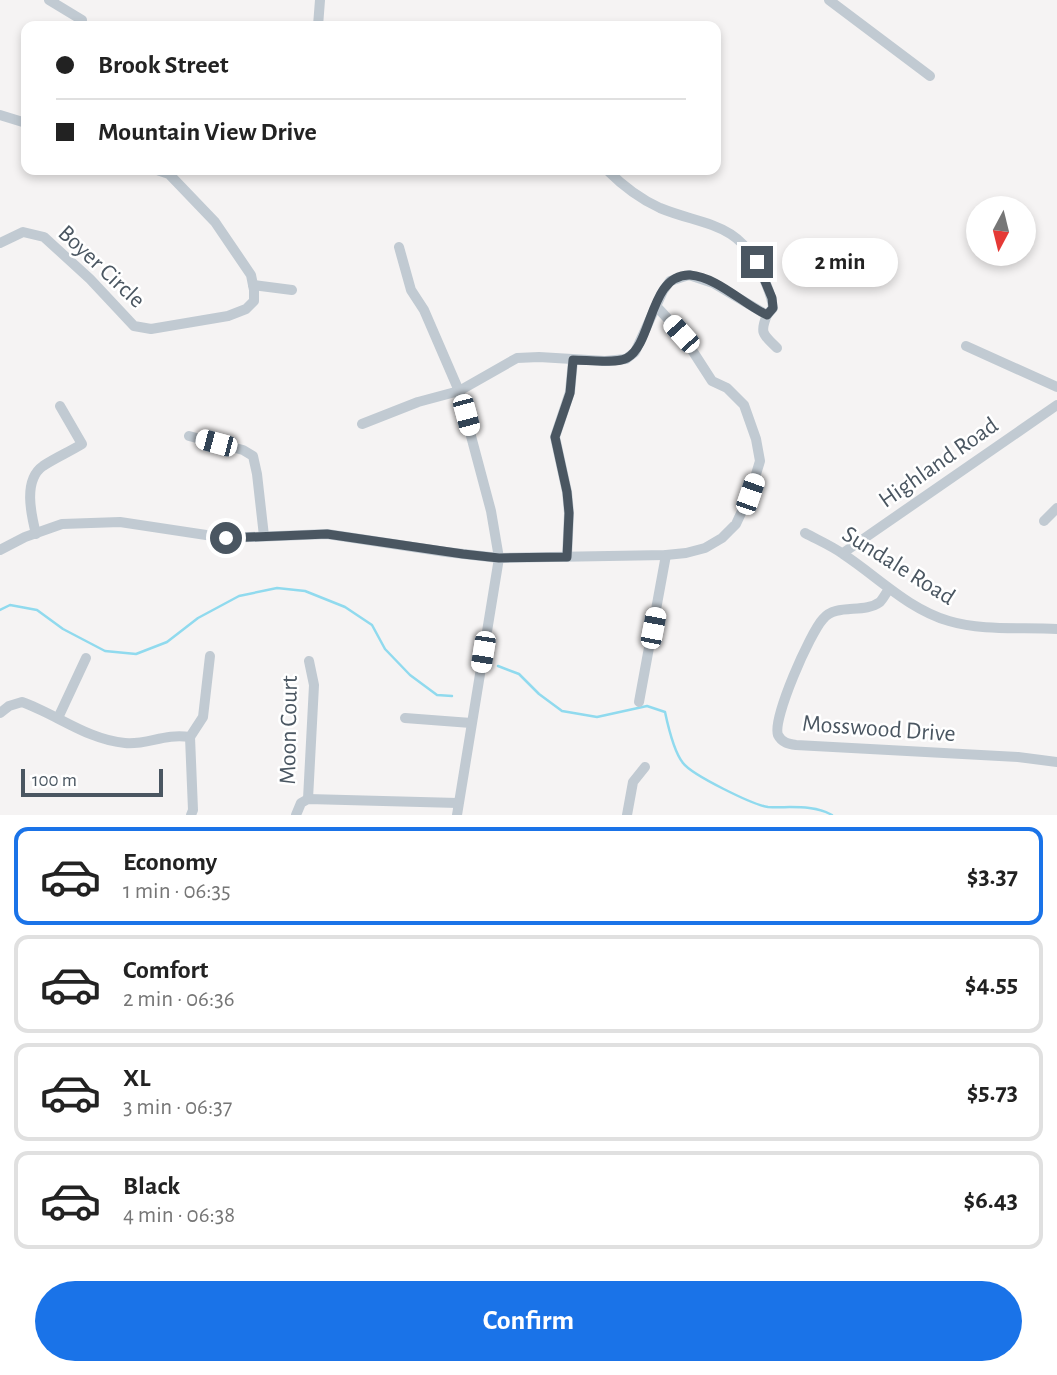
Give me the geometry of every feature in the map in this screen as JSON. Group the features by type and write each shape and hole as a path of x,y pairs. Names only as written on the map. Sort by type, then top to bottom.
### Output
{"street":[{"path":"48,0 82,20"},
{"path":"318,21 320,0"},
{"path":"829,0 930,76"},
{"path":"0,115 21,121"},
{"path":"170,175 215,222 251,275 253,285 292,290"},
{"path":"612,175 622,185 659,207 713,224 735,235 757,262 772,298 773,308 762,328 763,333 777,348"},
{"name":"Boyer Circle","path":"0,243 23,232 44,237 90,279 134,326 151,329 237,313 246,309 254,300 253,285"},
{"path":"399,247 411,290 436,334 459,391 491,512 499,558 457,815"},
{"path":"362,424 418,402 459,391 517,358 539,356 573,360 626,359 635,352 670,281 689,275 713,283 767,315"},
{"path":"0,550 62,524 120,522 203,537 327,534 499,558 666,555 685,554 705,548 722,538 736,524 750,494 760,461 756,439 744,405 727,388 712,381 681,334 656,306"},
{"path":"965,346 1057,387"},
{"path":"567,557 568,502 555,437 570,393 573,360"},
{"name":"Highland Road","path":"843,553 1057,405"},
{"path":"36,534 31,502 34,476 41,467 82,444 60,406"},
{"path":"189,436 243,450 253,456 264,536"},
{"path":"1044,521 1057,508"},
{"name":"Sundale Road","path":"805,533 843,553 889,589 930,614 948,621 966,625 1057,629"},
{"path":"639,702 666,555"},
{"name":"Mosswood Drive","path":"889,589 880,602 833,612 823,618 807,645 783,704 777,725 778,735 784,742 796,745 1018,757 1057,762"},
{"path":"191,815 190,737 203,717 210,656"},
{"path":"58,718 86,657"},
{"name":"Moon Court","path":"308,799 314,685 310,661"},
{"path":"0,712 22,702 96,736 124,743 174,734 190,737"},
{"path":"405,718 471,723"},
{"path":"627,815 632,782 645,767"},
{"path":"296,815 301,803 308,799 458,803"}],"waterway":[{"path":"0,610 10,605 37,610 63,629 105,651 136,654 167,642 198,618 239,596 277,588 305,591 345,607 372,625 385,649 410,675 437,695 452,696"},
{"path":"498,666 519,674 539,694 562,711 597,717 647,706 665,712 680,758 698,775 760,805 809,808 832,815"}],"route":[{"path":"226,538 327,534 499,558 567,557 567,492 555,437 570,393 573,360 626,359 635,352 670,281 689,275 713,283 767,315 773,308 772,298 757,262"}]}
